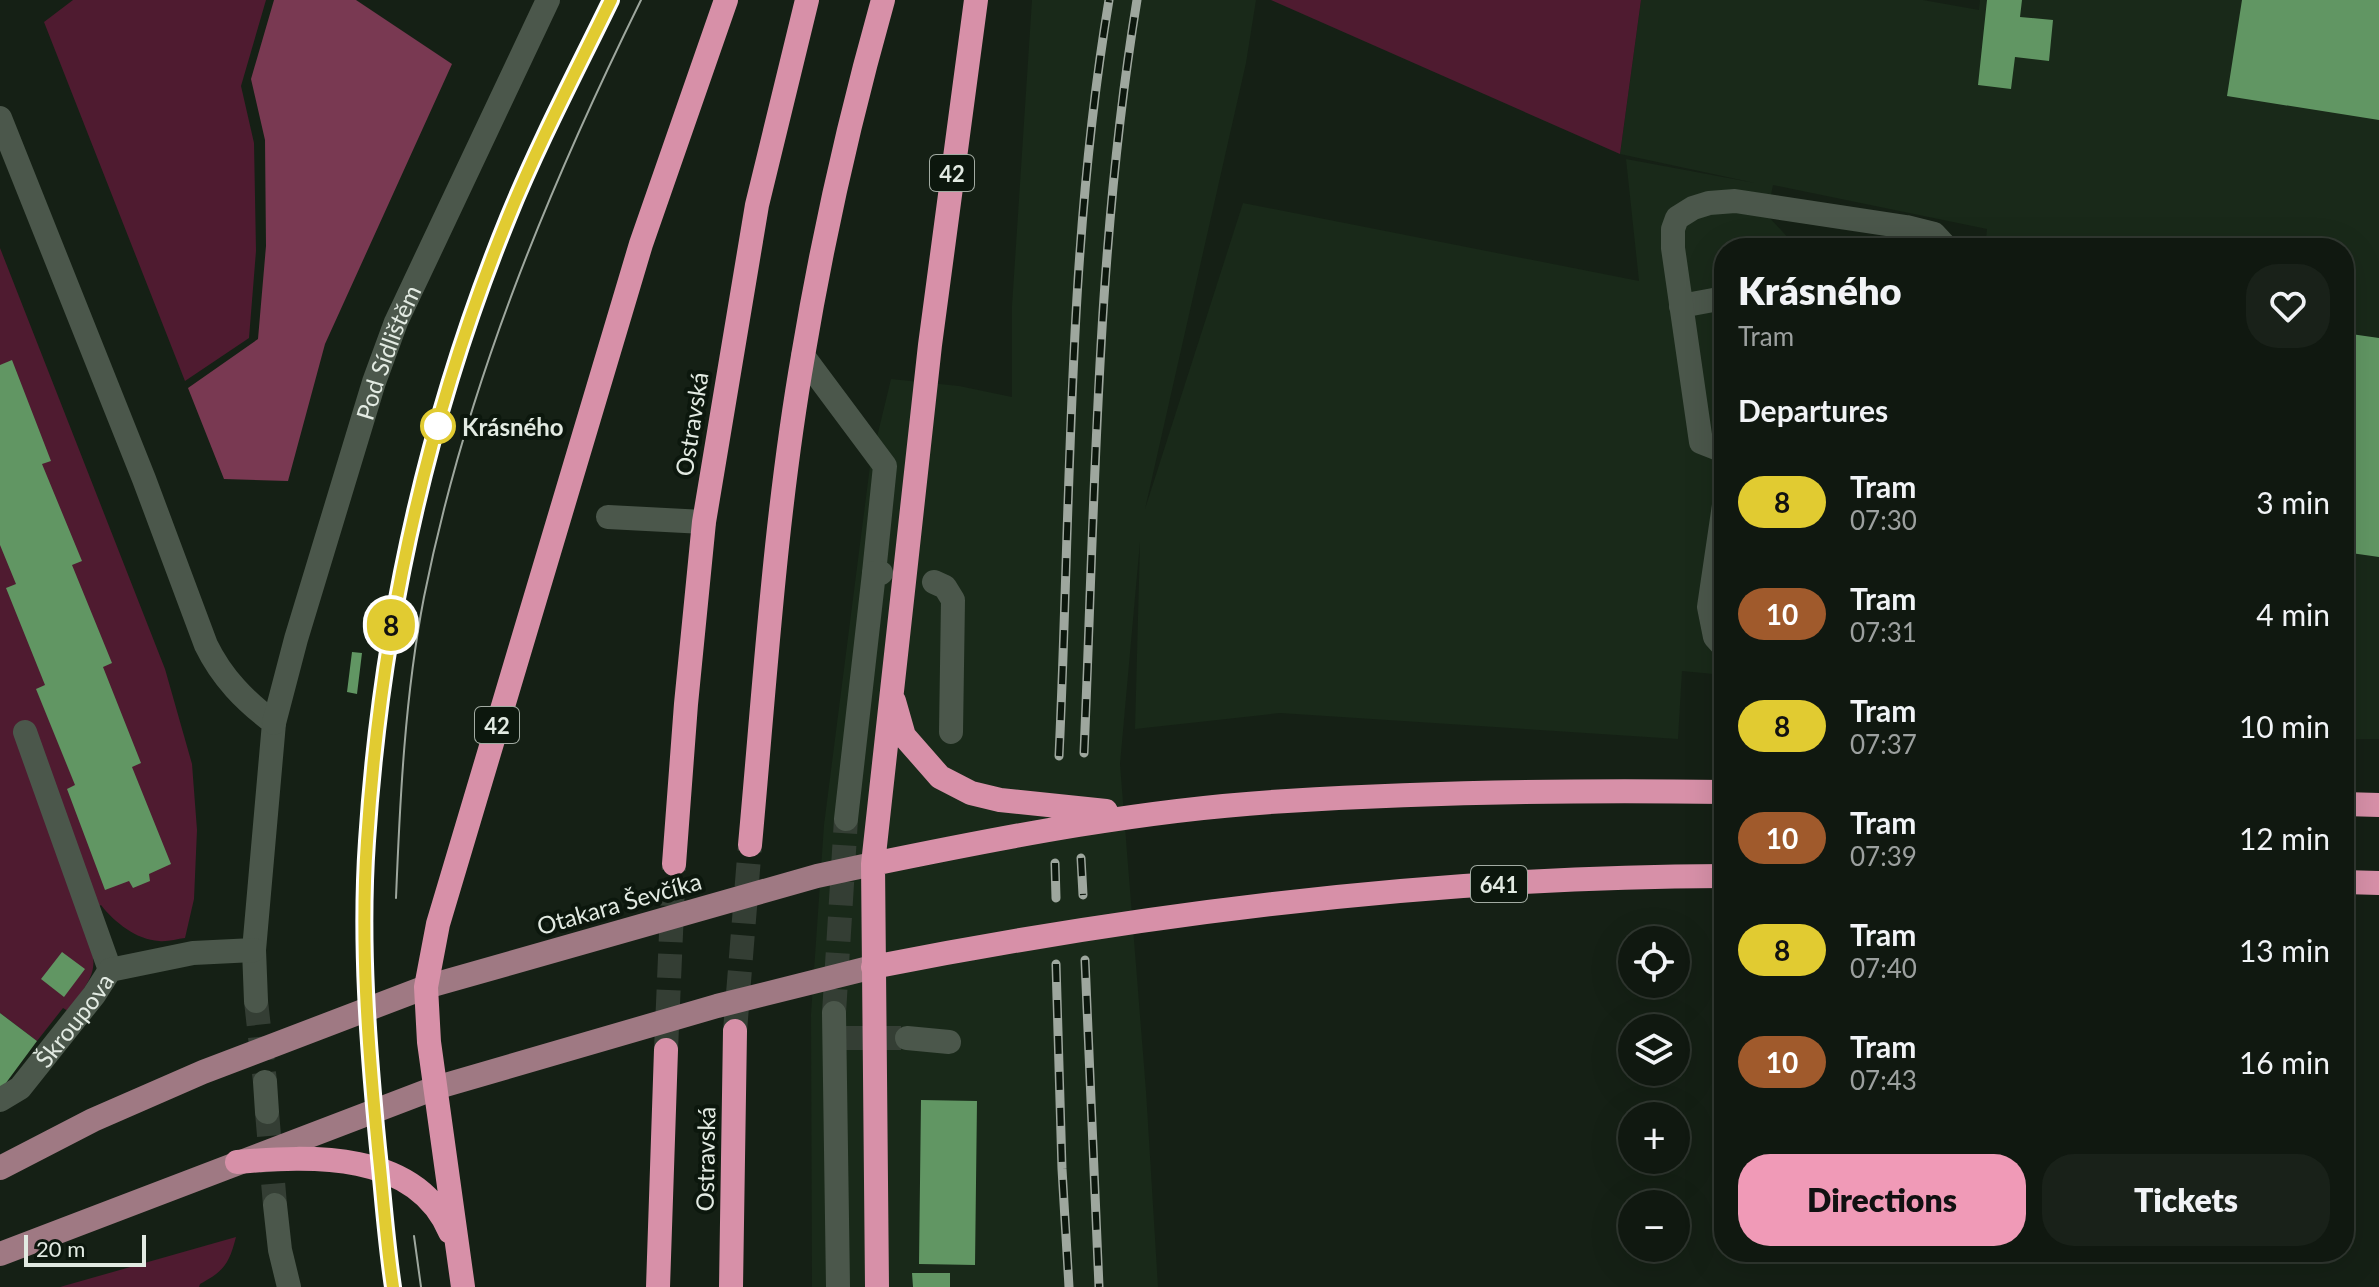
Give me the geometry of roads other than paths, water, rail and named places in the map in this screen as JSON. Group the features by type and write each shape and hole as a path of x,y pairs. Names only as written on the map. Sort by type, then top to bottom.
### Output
{"highway":[{"name":"42","path":"463,1287 435,1088 426,987 438,924 641,244 726,0"},
{"name":"Ostravská","path":"674,864 704,522 757,205 807,0"},
{"path":"750,845 784,489 803,356 841,161 883,0"},
{"name":"42","path":"877,1287 873,864 930,345 976,0"},
{"path":"890,689 904,736 940,777 971,793 1000,800 1149,815"},
{"name":"Otakara Ševčíka","path":"873,864 1073,825 1285,801 1516,793 1714,792"},
{"path":"2354,804 2379,805"},
{"name":"641","path":"873,967 991,944 1274,904 1497,884 1714,876"},
{"path":"2354,882 2379,883"},
{"name":"Ostravská","path":"731,1287 735,1031"},
{"name":"Ostravská","path":"658,1287 666,1050"},
{"path":"237,1162 317,1160 385,1170 410,1182 433,1202 448,1227 458,1253"}],"main road":[{"name":"Otakara Ševčíka","path":"0,1168 93,1120 203,1072 426,987 817,876 873,864"},
{"path":"0,1254 435,1088 717,1006 873,967"}],"street":[{"name":"Pod Sídlištěm","path":"274,723 369,397 396,322 548,0"},
{"path":"0,118 144,479 206,645 217,668 247,703 274,723 254,950 256,1001"},
{"path":"1714,447 1701,442 1673,248 1673,229 1677,218 1709,203 1735,201 1906,227 1934,234 1938,238"},
{"path":"1681,306 1714,300"},
{"path":"803,356 885,466 878,573 846,819"},
{"path":"608,517 704,522"},
{"path":"1714,573 1709,607 1714,632"},
{"path":"934,582 945,587 953,600 951,732"},
{"path":"25,732 110,970"},
{"name":"Škroupova","path":"0,1100 20,1088 94,995 110,970 193,953 254,950"},
{"path":"834,1013 837,1039 838,1287"},
{"path":"907,1038 949,1042"},
{"path":"265,1082 267,1112"},
{"path":"275,1205 280,1250 289,1287"}],"tunnel":[{"path":"834,1013 846,819"},
{"path":"735,1031 750,845"},
{"path":"666,1050 674,864"},
{"path":"256,1001 265,1082"},
{"path":"841,1038 907,1038"},
{"path":"267,1112 275,1205"}],"tram line":[{"path":"365,949 367,842 380,707 394,604 415,507 469,322 509,216 611,0"},
{"name":"8","path":"393,1287 371,1078 365,936 367,842 394,604 415,507 469,322 509,216 611,0"},
{"path":"396,898 404,747 412,671 424,597 462,442 486,366 542,217 641,0"},
{"path":"384,1206 393,1287"},
{"path":"414,1236 421,1287"}],"railway":[{"path":"1059,756 1078,283 1095,94 1109,0"},
{"path":"1084,753 1105,281 1123,94 1137,0"},
{"path":"1081,858 1083,895"},
{"path":"1055,863 1056,898"},
{"path":"1085,960 1099,1287"},
{"path":"1056,964 1069,1287"}],"place":[{"name":"Krásného","path":"438,426"}]}
